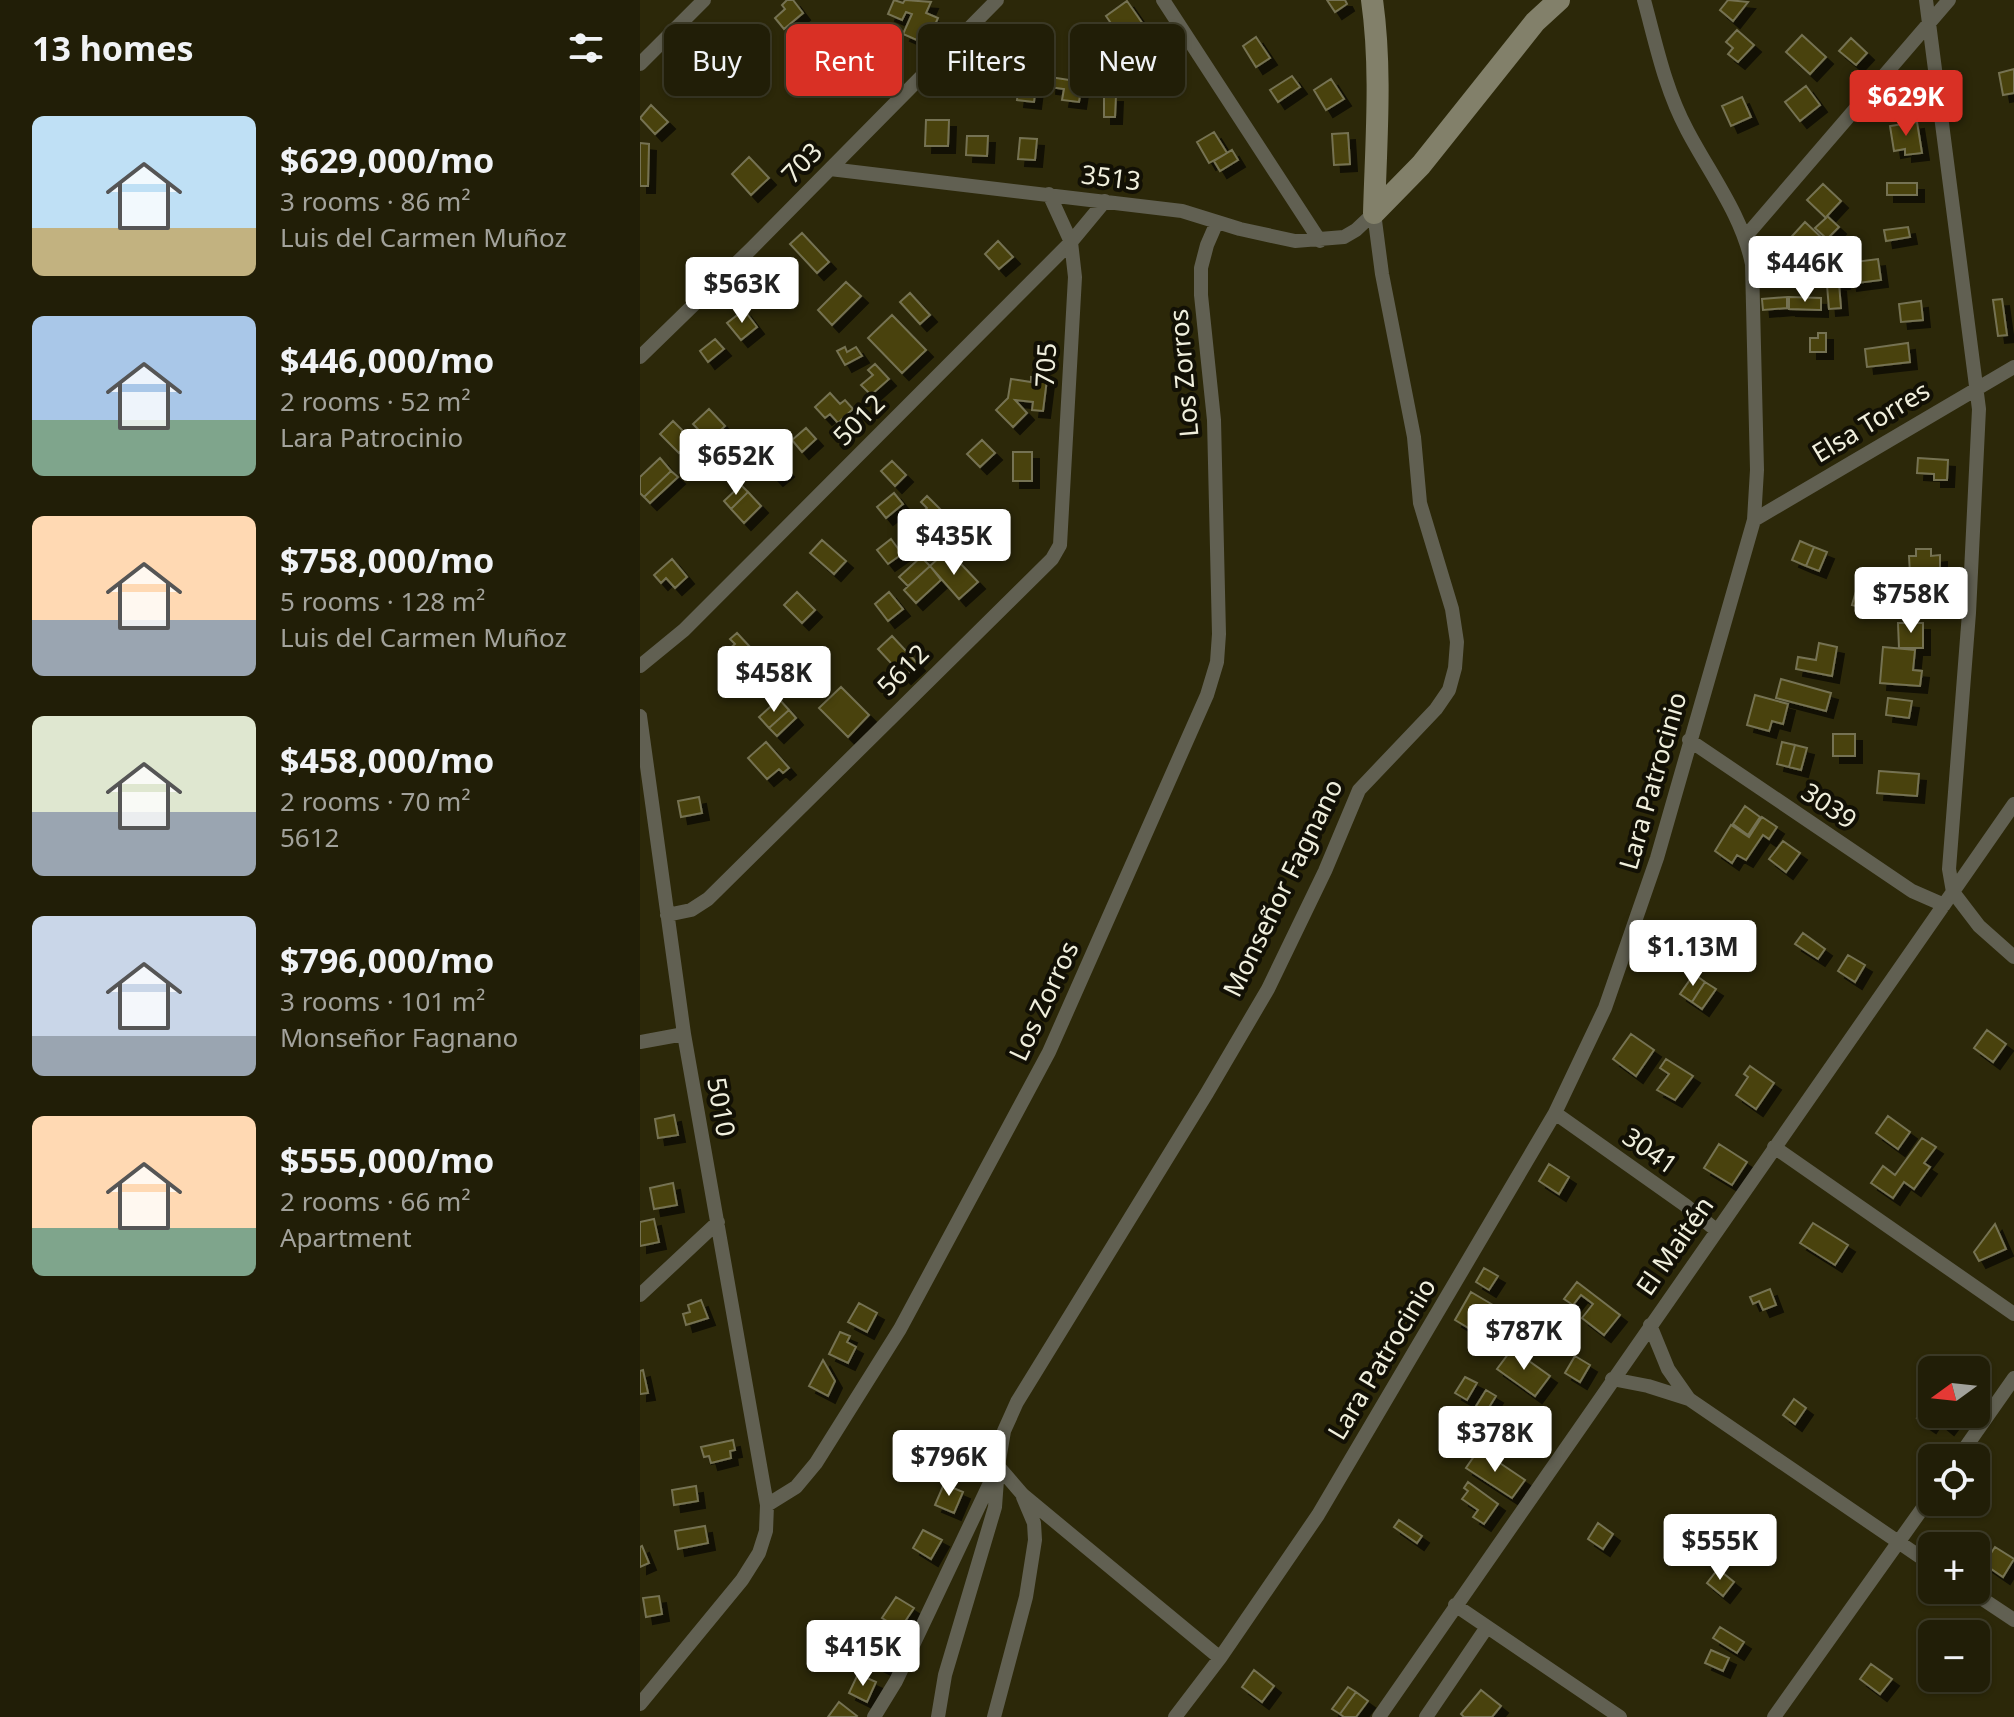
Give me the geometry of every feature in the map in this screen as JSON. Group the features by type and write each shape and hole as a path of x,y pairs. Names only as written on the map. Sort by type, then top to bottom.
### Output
{"street":[{"path":"640,64 704,0"},
{"name":"703","path":"640,357 997,0"},
{"path":"1163,0 1320,241"},
{"name":"Monseñor Fagnano","path":"938,1717 945,1675 995,1507 1004,1431 1029,1379 1268,989 1325,871 1359,790 1436,709 1449,690 1455,668 1457,642 1452,609 1420,503 1414,437 1382,274 1374,213 1377,32 1372,0"},
{"path":"1374,213 1421,165 1535,22 1559,0"},
{"name":"Lara Patrocinio","path":"1175,1717 1220,1658 1318,1515 1555,1113 1605,1008 1657,858 1754,520 1757,470 1752,264 1746,236 1670,95 1644,0"},
{"path":"1926,0 1978,386 1969,613 1950,858 1953,892 1979,926 2014,957"},
{"path":"1746,236 1949,0"},
{"name":"3513","path":"830,169 1182,211 1295,241 1344,237 1374,213"},
{"name":"705","path":"1049,194 1071,242 1075,277 1060,545"},
{"name":"5012","path":"640,666 684,630 1071,242 1105,201"},
{"name":"Los Zorros","path":"767,1505 796,1487 816,1463 900,1329 1049,1052 1207,695 1217,662 1219,634 1214,420 1201,268 1217,222"},
{"name":"Elsa Torres","path":"1754,520 2014,367"},
{"name":"5612","path":"667,915 691,910 708,899 1052,559 1060,545"},
{"name":"5010","path":"640,716 684,1034 767,1505"},
{"name":"3039","path":"1689,740 1912,891 1944,905"},
{"name":"El Maitén","path":"1379,1717 2014,804"},
{"path":"640,1042 684,1034"},
{"name":"3041","path":"1555,1113 1716,1230"},
{"path":"1774,1147 2014,1314"},
{"path":"640,1295 718,1222"},
{"path":"1650,1325 1668,1369 1689,1399"},
{"path":"1968,1444 2014,1378"},
{"path":"1612,1379 1689,1399 1918,1556"},
{"path":"879,1715 998,1466 1023,1495 1220,1658"},
{"path":"994,1717 1026,1597 1035,1540 1034,1523 1023,1495"},
{"path":"640,1704 742,1580 759,1553 766,1531 767,1505"},
{"path":"1774,1717 1918,1515"},
{"path":"1990,1604 2014,1620"},
{"path":"1455,1605 1620,1717"},
{"path":"1426,1717 1487,1627"}],"building":[{"path":"787,0 793,0 803,13 786,24 784,29 775,18 785,9 782,5"},
{"path":"894,0 903,3 905,0 931,2 926,13 938,18 935,24 918,24 918,41 903,34 912,14 906,12 902,20 888,14"},
{"path":"1327,0 1345,0 1347,4 1335,12"},
{"path":"1728,0 1748,2 1733,21 1720,10"},
{"path":"1127,1 1143,24 1112,24 1106,16"},
{"path":"1737,30 1754,45 1738,62 1728,54 1733,48 1726,42"},
{"path":"1802,35 1826,57 1810,74 1786,52"},
{"path":"1256,37 1270,58 1256,67 1243,46"},
{"path":"1851,38 1867,53 1856,65 1839,51"},
{"path":"2014,69 2014,93 2003,95 1999,73"},
{"path":"1292,76 1300,87 1278,102 1270,90"},
{"path":"1054,78 1070,80 1070,96 1080,96 1079,102 1062,100 1064,89 1054,88"},
{"path":"1331,79 1344,99 1326,110 1314,90"},
{"path":"1806,86 1820,105 1800,121 1785,102"},
{"path":"1018,96 1035,96 1034,102 1017,100"},
{"path":"1104,96 1116,96 1115,117 1104,117"},
{"path":"1742,97 1751,117 1731,126 1722,106"},
{"path":"651,105 668,122 655,134 640,118"},
{"path":"926,120 949,120 948,146 925,146"},
{"path":"1917,122 1922,153 1905,155 1905,149 1894,151 1890,126"},
{"path":"1214,132 1227,153 1209,163 1197,142"},
{"path":"1348,133 1350,164 1334,165 1332,134"},
{"path":"967,136 988,136 987,156 966,155"},
{"path":"1020,138 1037,139 1035,160 1018,159"},
{"path":"640,143 649,144 648,186 640,186"},
{"path":"1232,150 1238,160 1220,171 1214,161"},
{"path":"749,157 769,178 751,195 732,174"},
{"path":"1887,183 1917,183 1917,195 1887,195"},
{"path":"1823,184 1841,201 1827,216 1839,227 1827,239 1815,228 1826,218 1807,200"},
{"path":"1805,222 1824,240 1803,263 1784,245"},
{"path":"1908,227 1910,237 1886,241 1884,230"},
{"path":"802,233 829,262 817,273 790,244"},
{"path":"998,241 1013,257 999,269 985,254"},
{"path":"1878,259 1881,280 1850,284 1847,263"},
{"path":"1839,262 1843,282 1827,284 1824,264"},
{"path":"846,282 861,296 832,325 818,310"},
{"path":"1839,284 1841,308 1829,309 1827,285"},
{"path":"910,293 930,315 920,324 900,302"},
{"path":"1787,297 1787,308 1763,310 1762,299"},
{"path":"1789,297 1821,298 1821,310 1789,309"},
{"path":"2002,299 2007,335 1998,336 1993,300"},
{"path":"1921,301 1923,320 1901,322 1899,304"},
{"path":"744,310 757,327 741,340 727,323"},
{"path":"892,315 926,350 902,373 868,338"},
{"path":"1818,333 1826,333 1826,352 1810,352 1810,338 1818,338"},
{"path":"715,339 724,349 708,362 700,351"},
{"path":"1908,343 1910,362 1867,367 1865,349"},
{"path":"845,347 847,352 856,347 862,356 845,365 837,351"},
{"path":"875,364 889,379 871,395 861,385 873,375 868,370"},
{"path":"1031,377 1047,379 1043,411 1032,410 1033,402 1015,400 1027,413 1013,427 996,410 1008,398 1011,379 1031,382"},
{"path":"830,393 840,404 845,400 853,409 838,423 830,414 825,418 815,407"},
{"path":"709,409 725,426 709,441 693,424"},
{"path":"673,421 692,440 679,453 660,434"},
{"path":"806,428 816,439 802,452 792,440"},
{"path":"982,440 995,453 980,467 967,454"},
{"path":"1013,452 1032,452 1032,481 1013,481"},
{"path":"774,457 787,470 776,479 764,466"},
{"path":"660,458 671,471 644,497 640,493 640,477"},
{"path":"1918,458 1948,460 1947,480 1934,480 1934,474 1917,473"},
{"path":"892,461 906,475 895,486 881,471"},
{"path":"671,471 678,477 650,503 644,497"},
{"path":"741,485 748,492 731,509 724,501"},
{"path":"748,492 761,506 744,523 731,509"},
{"path":"894,493 903,504 886,518 877,507"},
{"path":"927,496 946,515 935,525 923,512 927,508 921,502"},
{"path":"939,522 951,533 938,545 927,533"},
{"path":"891,539 902,554 888,564 877,550"},
{"path":"822,540 846,561 834,574 810,553"},
{"path":"1800,541 1814,547 1806,566 1792,560"},
{"path":"1814,547 1827,552 1819,571 1806,566"},
{"path":"1916,549 1931,549 1931,556 1940,555 1940,572 1910,573 1909,556 1916,556"},
{"path":"941,556 953,569 960,563 978,582 959,599 930,566"},
{"path":"921,557 930,566 908,586 899,577"},
{"path":"672,559 687,577 675,588 666,578 661,583 654,575"},
{"path":"930,566 941,580 916,603 904,590"},
{"path":"1857,588 1872,592 1868,609 1852,605"},
{"path":"797,592 815,610 802,623 784,605"},
{"path":"889,592 903,609 888,621 875,604"},
{"path":"1898,623 1923,623 1923,648 1899,648"},
{"path":"737,633 750,647 737,658 729,649 735,644 730,639"},
{"path":"892,636 918,664 904,677 878,649"},
{"path":"1819,643 1837,647 1832,676 1796,669 1798,657 1816,660"},
{"path":"1883,647 1915,650 1913,670 1922,671 1920,686 1880,683"},
{"path":"1781,679 1831,693 1826,711 1776,698"},
{"path":"841,687 869,715 848,737 819,708"},
{"path":"1755,695 1788,704 1783,724 1772,721 1769,731 1747,725"},
{"path":"1888,698 1912,701 1909,718 1886,715"},
{"path":"779,699 789,710 769,728 759,717"},
{"path":"789,710 796,718 777,736 769,728"},
{"path":"1833,734 1855,734 1855,756 1833,756"},
{"path":"766,742 789,768 783,773 779,769 767,779 748,758"},
{"path":"1782,742 1795,745 1789,767 1777,764"},
{"path":"1795,745 1807,748 1801,770 1789,767"},
{"path":"1879,771 1919,774 1917,796 1877,793"},
{"path":"699,797 702,813 681,817 678,801"},
{"path":"1745,806 1760,817 1748,835 1733,824"},
{"path":"1762,817 1777,827 1769,839 1763,835 1746,860 1737,855 1732,863 1715,851 1731,825 1749,837"},
{"path":"1783,841 1800,853 1786,872 1769,859"},
{"path":"1803,933 1825,949 1818,959 1795,944"},
{"path":"1848,955 1865,965 1855,982 1838,971"},
{"path":"1694,974 1705,982 1692,1002 1680,994"},
{"path":"1705,982 1716,989 1702,1009 1692,1002"},
{"path":"1987,1030 2006,1044 1993,1062 1974,1048"},
{"path":"1631,1034 1654,1050 1636,1076 1613,1059"},
{"path":"1666,1059 1693,1076 1675,1100 1657,1090 1669,1074 1660,1068"},
{"path":"1750,1066 1774,1083 1756,1109 1736,1095 1748,1077 1744,1074"},
{"path":"674,1115 678,1135 658,1138 655,1119"},
{"path":"1888,1116 1910,1132 1898,1149 1876,1133"},
{"path":"1922,1138 1936,1147 1924,1163 1930,1167 1914,1189 1904,1182 1893,1198 1871,1183 1883,1166 1895,1175"},
{"path":"1719,1144 1747,1162 1732,1185 1704,1168"},
{"path":"1549,1164 1569,1177 1559,1194 1539,1181"},
{"path":"673,1183 677,1205 654,1209 650,1188"},
{"path":"654,1219 659,1242 640,1246 640,1222"},
{"path":"1813,1223 1848,1245 1835,1265 1800,1243"},
{"path":"1995,1224 2006,1249 1979,1261 1974,1252"},
{"path":"1484,1268 1498,1276 1489,1290 1476,1282"},
{"path":"1577,1282 1620,1315 1604,1335 1582,1318 1593,1304 1581,1295 1573,1305 1564,1299"},
{"path":"1770,1289 1776,1305 1763,1310 1759,1301 1753,1304 1750,1297"},
{"path":"1471,1292 1493,1305 1477,1333 1455,1320"},
{"path":"701,1300 708,1318 686,1325 683,1314 690,1312 688,1305"},
{"path":"859,1303 877,1313 867,1332 848,1322"},
{"path":"840,1332 850,1336 847,1342 856,1347 848,1363 829,1354"},
{"path":"1512,1349 1550,1376 1535,1396 1497,1369"},
{"path":"1575,1356 1590,1365 1580,1382 1565,1373"},
{"path":"823,1360 835,1381 828,1396 809,1386"},
{"path":"643,1370 648,1393 640,1394 640,1371"},
{"path":"1465,1377 1477,1383 1467,1400 1455,1393"},
{"path":"1486,1390 1496,1396 1483,1417 1473,1411"},
{"path":"1794,1399 1806,1408 1795,1424 1783,1415"},
{"path":"733,1440 735,1450 730,1451 731,1458 711,1463 709,1456 704,1457 701,1447"},
{"path":"1479,1449 1525,1480 1512,1498 1466,1468"},
{"path":"1468,1482 1498,1504 1484,1524 1473,1517 1478,1510 1462,1499 1468,1491 1464,1488"},
{"path":"944,1484 963,1492 954,1513 935,1505"},
{"path":"696,1486 698,1501 674,1505 672,1490"},
{"path":"1399,1520 1422,1536 1417,1543 1394,1527"},
{"path":"1598,1523 1613,1534 1603,1549 1588,1539"},
{"path":"705,1526 708,1543 678,1549 675,1531"},
{"path":"923,1530 942,1540 931,1559 913,1548"},
{"path":"640,1547 649,1563 640,1567"},
{"path":"1995,1547 2014,1559 2003,1577 1990,1568 1990,1555"},
{"path":"1718,1569 1734,1582 1723,1596 1707,1583"},
{"path":"659,1596 662,1614 646,1617 643,1598"},
{"path":"896,1597 914,1608 900,1629 882,1618"},
{"path":"1720,1627 1744,1642 1737,1653 1713,1638"},
{"path":"875,1639 893,1648 884,1668 866,1659"},
{"path":"1711,1650 1729,1658 1723,1671 1705,1663"},
{"path":"1871,1664 1892,1679 1880,1694 1860,1679"},
{"path":"1254,1670 1274,1686 1262,1702 1242,1687"},
{"path":"858,1674 876,1682 867,1702 849,1693"},
{"path":"1348,1687 1356,1692 1340,1714 1332,1709"},
{"path":"1481,1690 1501,1706 1492,1717 1464,1717 1461,1714"},
{"path":"1356,1692 1368,1701 1356,1717 1344,1717 1340,1714"},
{"path":"839,1702 857,1716 828,1717"}]}
